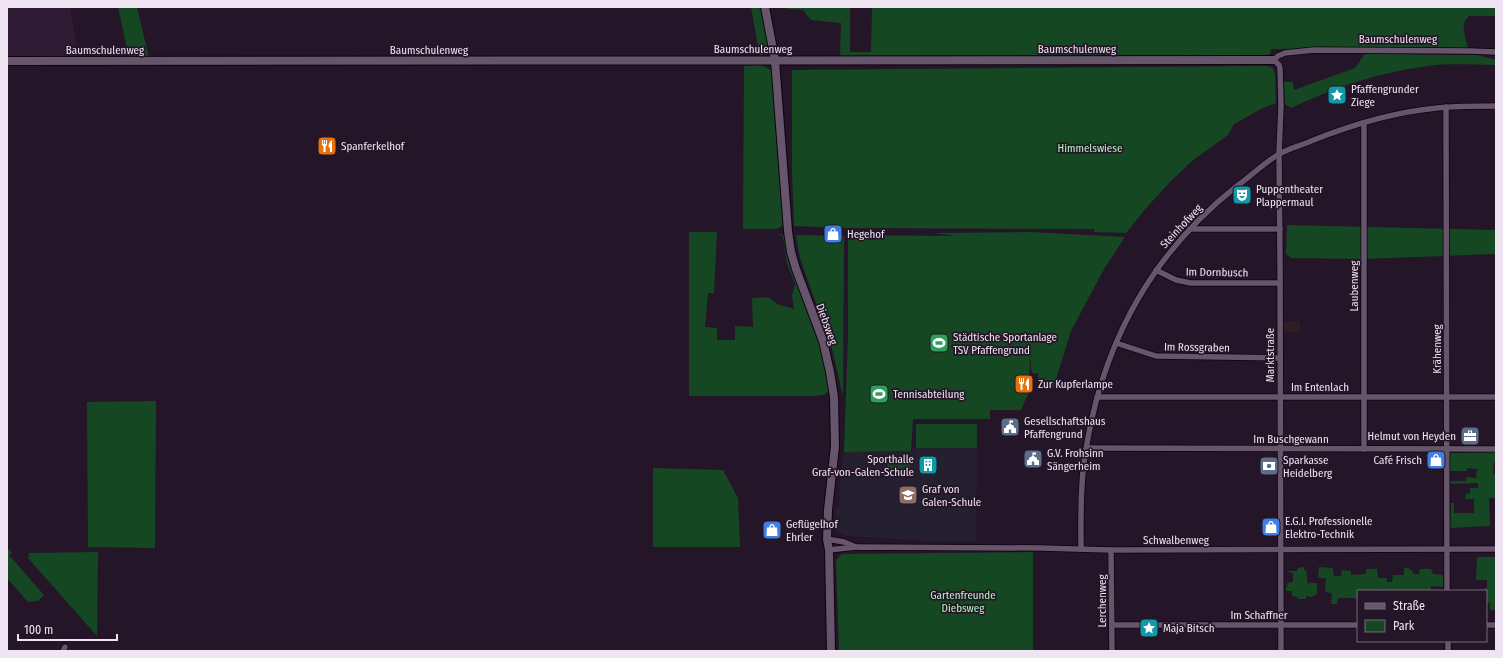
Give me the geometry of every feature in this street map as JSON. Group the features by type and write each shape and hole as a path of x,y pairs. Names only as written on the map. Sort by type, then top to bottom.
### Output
{"street":[{"name":"Diebsweg","path":"765,7 775,60 788,231 791,252 823,341 834,397 835,446 828,510 827,539 831,549 831,651"},
{"name":"Baumschulenweg","path":"7,61 1274,60 1278,56 1285,53 1314,50 1496,52"},
{"name":"Marktstraße","path":"1274,60 1279,65 1281,106 1279,154 1281,651"},
{"name":"Steinhofweg","path":"1081,549 1082,484 1097,397 1116,343 1130,313 1156,270 1190,229 1219,201 1279,154 1324,136 1364,123 1400,114 1446,107 1496,106"},
{"name":"Krähenweg","path":"1446,107 1448,449 1446,549 1447,590"},
{"name":"Laubenweg","path":"1364,123 1364,449"},
{"path":"1190,229 1280,229"},
{"name":"Im Dornbusch","path":"1156,270 1176,280 1191,283 1280,283"},
{"name":"Im Rossgraben","path":"1116,343 1156,356 1280,358"},
{"name":"Im Entenlach","path":"1097,397 1496,397"},
{"name":"Im Buschgewann","path":"1087,448 1496,449"},
{"name":"Schwalbenweg","path":"827,539 844,542 856,547"},
{"name":"Schwalbenweg","path":"831,549 856,547 1111,550 1496,549"},
{"name":"Lerchenweg","path":"1111,550 1112,651"},
{"name":"Im Schaffner","path":"1112,625 1357,625"}],"shaded area":[{"path":"7,7 70,7 79,60 7,58"},
{"path":"1300,321 1300,332 1280,332 1280,322"},
{"name":"Graf von Galen-Schule","path":"916,448 977,448 976,541 930,541 849,536 840,533 835,528 836,507 839,508 840,482 844,452 911,451"}],"green space":[{"path":"118,7 137,7 149,58 129,58"},
{"path":"751,7 761,7 766,28 768,46 765,53 760,57"},
{"path":"787,7 850,7 850,52 871,52 872,7 1496,7 1496,16 1469,16 1466,19 1464,23 1464,31 1468,48 1271,49 1270,54 1261,56 840,57 841,23 811,20 803,10 787,9"},
{"path":"1365,54 1477,55 1496,60 1496,65 1462,64 1428,66 1393,72 1358,81 1324,93 1291,108 1285,104 1284,82 1293,82 1294,90 1355,68"},
{"path":"761,65 771,70 772,75 784,225 777,229 743,229 744,66"},
{"name":"Himmelswiese","path":"1266,66 1273,68 1275,74 1276,103 1261,109 1234,124 1228,135 1192,161 1170,182 1126,233 1094,232 1094,229 846,228 794,226 792,170 792,70"},
{"path":"1287,225 1496,230 1496,254 1363,259 1291,258 1286,254"},
{"path":"689,232 717,232 714,293 708,293 705,327 717,328 717,340 735,340 735,326 753,327 752,298 768,297 777,304 794,309 792,295 795,284 787,263 783,237 778,234 783,235 786,238 796,281 821,347 829,391 824,395 813,396 689,396"},
{"name":"Städtische Sportanlage TSV Pfaffengrund","path":"1030,232 1125,237 1104,269 1071,331 1053,389 1039,388 1038,373 1033,374 1031,369 1030,351 1029,392 1021,410 990,410 990,419 913,419 911,451 844,452 848,335 848,235 956,236 934,233"},
{"path":"796,235 844,236 843,396 832,349 800,258"},
{"path":"156,401 155,548 88,547 87,402"},
{"path":"916,424 977,424 977,448 916,448"},
{"path":"1496,452 1496,462 1494,462 1493,474 1496,474 1496,498 1489,498 1490,526 1450,528 1451,503 1454,503 1454,513 1474,513 1474,499 1465,499 1466,493 1470,494 1470,488 1478,488 1478,483 1450,484 1450,481 1466,481 1467,477 1476,478 1477,469 1467,468 1467,471 1450,471 1450,453"},
{"path":"887,460 910,460 910,473 888,473"},
{"path":"653,468 723,470 738,498 740,547 653,547"},
{"path":"7,548 12,553 9,555 44,595 38,601 28,602 7,578"},
{"path":"98,552 97,636 28,558 29,553"},
{"name":"Gartenfreunde Diebsweg","path":"1033,552 1033,651 839,651 836,560 842,554"},
{"path":"1477,557 1496,557 1496,610 1490,610 1490,603 1487,603 1487,590 1485,590 1485,588 1487,588 1487,580 1476,580"},
{"path":"1304,567 1304,570 1306,570 1308,584 1317,583 1317,594 1311,597 1306,596 1306,599 1298,599 1297,597 1292,596 1292,591 1286,591 1287,583 1293,582 1293,573 1287,571 1297,571 1298,568"},
{"path":"1319,567 1333,568 1334,576 1341,576 1342,570 1351,571 1351,575 1366,574 1366,569 1377,569 1378,578 1387,578 1387,582 1392,582 1393,575 1404,575 1404,568 1409,568 1412,570 1413,574 1419,574 1420,569 1431,569 1433,574 1443,575 1443,587 1431,586 1431,590 1379,590 1378,586 1378,590 1357,590 1357,598 1338,598 1337,604 1331,604 1332,594 1325,591 1326,578 1318,578"}],"place":[{"name":"Pfaffengrunder Ziege","path":"1337,95"},
{"name":"Spanferkelhof","path":"327,146"},
{"name":"Puppentheater Plappermaul","path":"1242,195"},
{"name":"Hegehof","path":"833,234"},
{"name":"Städtische Sportanlage TSV Pfaffengrund","path":"939,343"},
{"name":"Zur Kupferlampe","path":"1024,384"},
{"name":"Tennisabteilung","path":"879,394"},
{"name":"Gesellschaftshaus Pfaffengrund","path":"1010,427"},
{"name":"Helmut von Heyden","path":"1470,436"},
{"name":"G.V. Frohsinn Sängerheim","path":"1033,459"},
{"name":"Café Frisch","path":"1436,460"},
{"name":"Sporthalle Graf-von-Galen-Schule","path":"928,465"},
{"name":"Sparkasse Heidelberg","path":"1269,466"},
{"name":"Graf von Galen-Schule","path":"908,495"},
{"name":"E.G.I. Professionelle Elektro-Technik","path":"1271,527"},
{"name":"Geflügelhof Ehrler","path":"772,530"},
{"name":"Maja Bitsch","path":"1149,628"}]}
